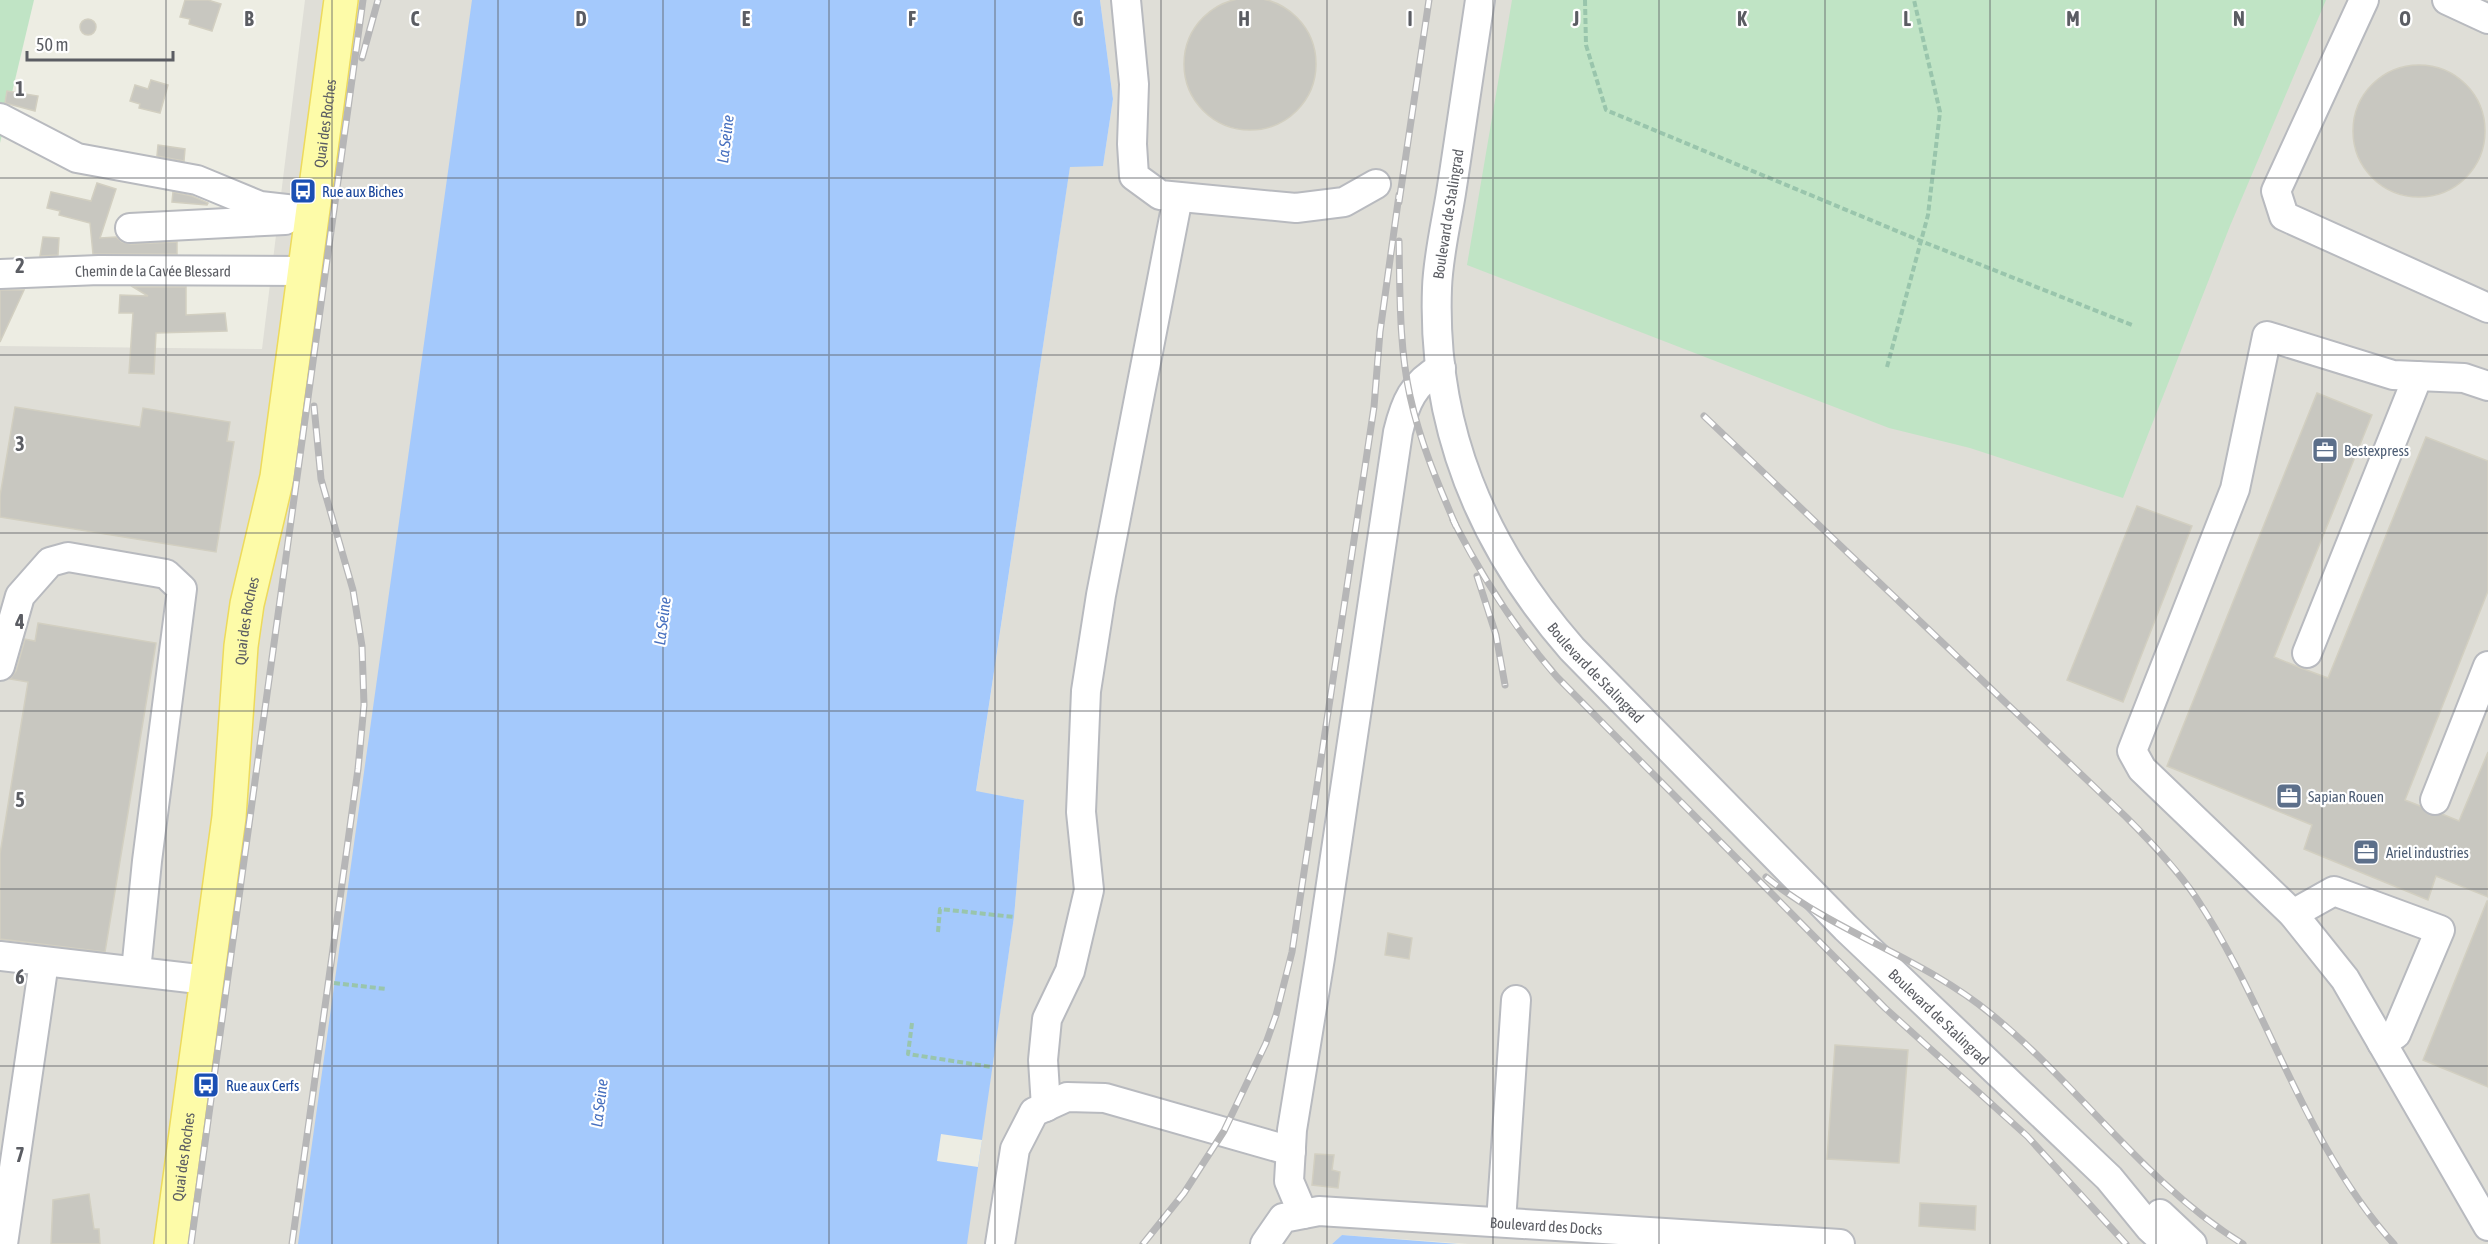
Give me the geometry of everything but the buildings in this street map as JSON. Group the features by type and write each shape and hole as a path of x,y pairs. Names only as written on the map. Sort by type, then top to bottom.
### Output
{"main road":[{"name":"Quai des Roches","path":"171,1244 231,797 241,646 247,604 277,477 341,0"}],"street":[{"path":"1126,0 1134,84 1132,144 1134,176 1160,195 1296,208 1344,202 1376,184"},
{"name":"Boulevard de Stalingrad","path":"1480,0 1437,287 1441,368 1448,412 1466,478 1501,554 1542,614 1846,928 2109,1178 2147,1202 2192,1244"},
{"path":"2364,0 2276,191 2284,216 2488,308"},
{"path":"2447,0 2488,19"},
{"path":"0,118 77,158 197,180 261,206 312,217"},
{"path":"1046,1107 1043,1060 1047,1019 1070,971 1089,890 1081,812 1086,691 1101,595 1178,197"},
{"path":"130,228 312,217"},
{"name":"Chemin de la Cavée Blessard","path":"0,274 110,270 305,271"},
{"path":"2487,1220 2345,979 2293,914 2142,769 2132,751 2235,489 2267,336 2393,375 2464,378 2488,386"},
{"path":"1303,1214 1290,1181 1292,1130 1320,958 1398,432 1410,395 1418,383 1441,368"},
{"path":"2307,653 2418,376"},
{"path":"0,666 20,596 50,562 69,557 166,574 182,589 147,861 136,971"},
{"path":"2435,800 2488,666"},
{"path":"2293,914 2334,891 2440,930 2396,1034 2382,1043"},
{"path":"0,956 207,980"},
{"path":"3,1244 44,962"},
{"path":"1502,1222 1516,1000"},
{"path":"1000,1244 1015,1149 1034,1112 1067,1096 1105,1098 1291,1151"},
{"name":"Boulevard de Stalingrad","path":"2109,1178 2150,1238"},
{"name":"Boulevard des Docks","path":"1265,1244 1283,1218 1319,1211 1840,1244"}],"path":[{"path":"1584,0 1586,45 1606,110 1921,241 2132,325"},
{"path":"1887,367 1928,215 1940,112 1914,0"},
{"path":"938,932 940,909 1014,917"},
{"path":"334,983 386,989"},
{"path":"912,1023 908,1054 992,1067"}],"shaded area":[{"path":"305,0 563,0 372,1244 0,1244 0,346 262,349"},
{"path":"1100,0 2488,0 2488,1244 1469,1244 1342,1235 1332,1244 966,1244 1014,917 1024,800 976,792 1070,166 1103,166 1113,99"}],"green space":[{"path":"0,0 34,0 0,143"},
{"path":"1512,0 2326,0 2230,226 2123,498 1970,448 1889,428 1467,265"}],"water":[{"name":"La Seine","path":"472,0 1100,0 1113,99 1103,166 1070,167 976,791 1024,800 1014,917 967,1244 298,1244"},
{"path":"1342,1235 1458,1244 1332,1244"}],"pier":[{"path":"941,1134 982,1140 978,1167 937,1161"}],"railway":[{"path":"191,1244 363,0"},
{"path":"362,58 378,0"},
{"path":"1399,202 1429,0"},
{"path":"1143,1244 1184,1193 1224,1131 1266,1043 1276,1015 1292,952 1374,407 1380,332 1399,195"},
{"path":"1399,241 1402,338 1406,377 1424,446 1456,526"},
{"path":"292,1244 358,769 364,705 362,646 353,590 321,479 314,406"},
{"path":"1704,416 2126,817 2171,865 2195,896 2221,939 2335,1163 2362,1205 2394,1244"},
{"path":"1453,520 1500,602 1557,677 1885,1008 2027,1136 2126,1244"},
{"path":"1477,576 1496,635 1505,685"},
{"path":"1766,877 1821,914 1936,976 1991,1014 2054,1071 2143,1164 2208,1220 2243,1244"}],"place":[{"name":"Rue aux Biches","path":"303,191"},
{"name":"Bestexpress","path":"2325,450"},
{"name":"Sapian Rouen","path":"2289,796"},
{"name":"Ariel industries","path":"2366,852"},
{"name":"Rue aux Cerfs","path":"206,1085"}]}
